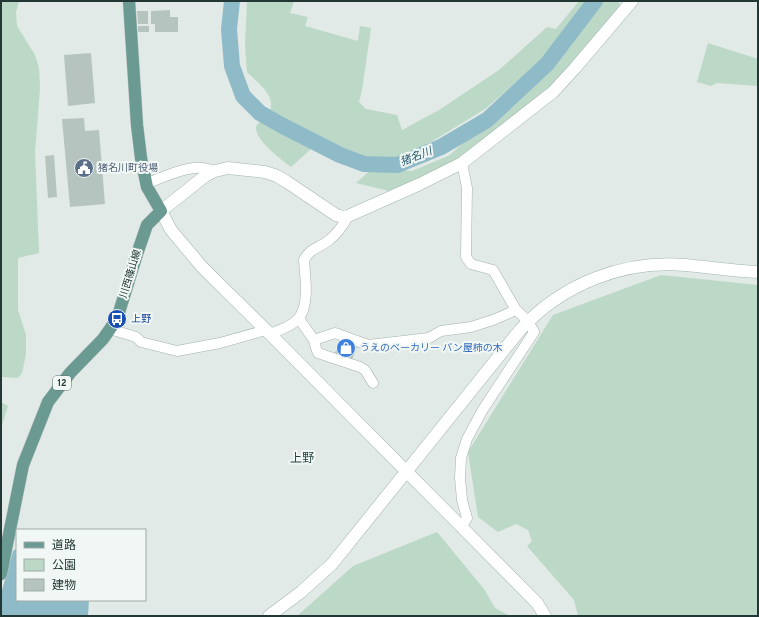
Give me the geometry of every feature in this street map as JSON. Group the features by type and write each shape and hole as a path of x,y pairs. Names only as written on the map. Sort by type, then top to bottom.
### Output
{"main road":[{"path":"129,1 137,125 141,158 147,187 161,211"},
{"name":"川西篠山線","path":"1,574 23,465 48,402 70,373 103,339 117,319 147,225 161,211"}],"street":[{"path":"544,616 537,604 202,267 171,230 161,211 205,176 215,171 228,168 265,172 277,176 336,215 343,217 420,184 462,163 553,92 632,1"},
{"path":"461,527 467,518 462,500 460,478 461,458 467,439 482,411 534,332 528,321 516,310 492,270 471,264 466,257 467,188 462,163"},
{"path":"146,184 167,175 191,169 201,168 215,171"},
{"path":"110,329 136,338 141,342 177,351 220,343 288,326 298,319 306,299 304,260 310,251 327,242 337,233 348,216"},
{"path":"269,616 301,592 332,564 520,330 528,321 554,300 598,277 632,268 657,265 684,265 758,272"},
{"path":"314,340 334,333 368,345 429,338 441,331 471,327 493,320 516,310"},
{"path":"298,319 314,340 318,353 360,366 365,370 373,383"}],"green space":[{"path":"1,1 19,1 16,12 17,26 35,55 39,68 40,88 35,152 39,253 18,258 18,310 26,335 26,354 22,373 18,378 1,377"},
{"path":"247,1 294,1 290,13 308,17 305,26 358,41 360,26 371,28 359,102 366,109 397,115 402,130 439,110 499,70 547,27 556,29 579,1 588,1 545,57 485,109 405,158 363,160 320,141 291,167 265,145 256,129 257,125 269,112 271,105 268,94 247,72 245,45"},
{"path":"603,1 618,1 621,7 557,83 454,162 406,185 389,191 356,183 372,169 381,168 412,171 450,155 468,138 498,118 557,62"},
{"path":"708,43 758,59 758,86 717,83 711,86 697,82"},
{"path":"661,275 758,285 758,616 578,616 574,600 527,546 532,541 528,530 516,524 498,532 478,517 468,452 553,315"},
{"path":"1,402 8,406 1,428"},
{"path":"437,532 484,589 495,608 510,616 297,616 353,566"}],"water":[{"path":"16,549 16,601 89,601 88,616 1,616 1,594 13,551"}],"building":[{"path":"170,10 170,17 178,17 178,32 155,32 155,24 151,24 151,11"},
{"path":"137,11 148,11 148,24 138,24"},
{"path":"138,26 149,26 149,32 138,32"},
{"path":"91,53 95,103 68,106 64,55"},
{"name":"猪名川町役場","path":"84,118 85,131 99,130 105,204 70,207 62,119"},
{"path":"54,155 57,197 48,198 45,156"},
{"name":"うえのベーカリー パン屋柿の木","path":"341,338 358,344 352,360 335,353"}],"waterway":[{"name":"猪名川","path":"232,1 229,29 232,66 243,96 260,113 340,155 364,164 397,165 441,147 487,120 547,64 595,1"}],"place":[{"name":"猪名川町役場","path":"84,168"},
{"name":"上野","path":"117,319"},
{"name":"うえのベーカリー パン屋柿の木","path":"346,348"}],"district":[{"name":"上野","path":"302,459"}]}
